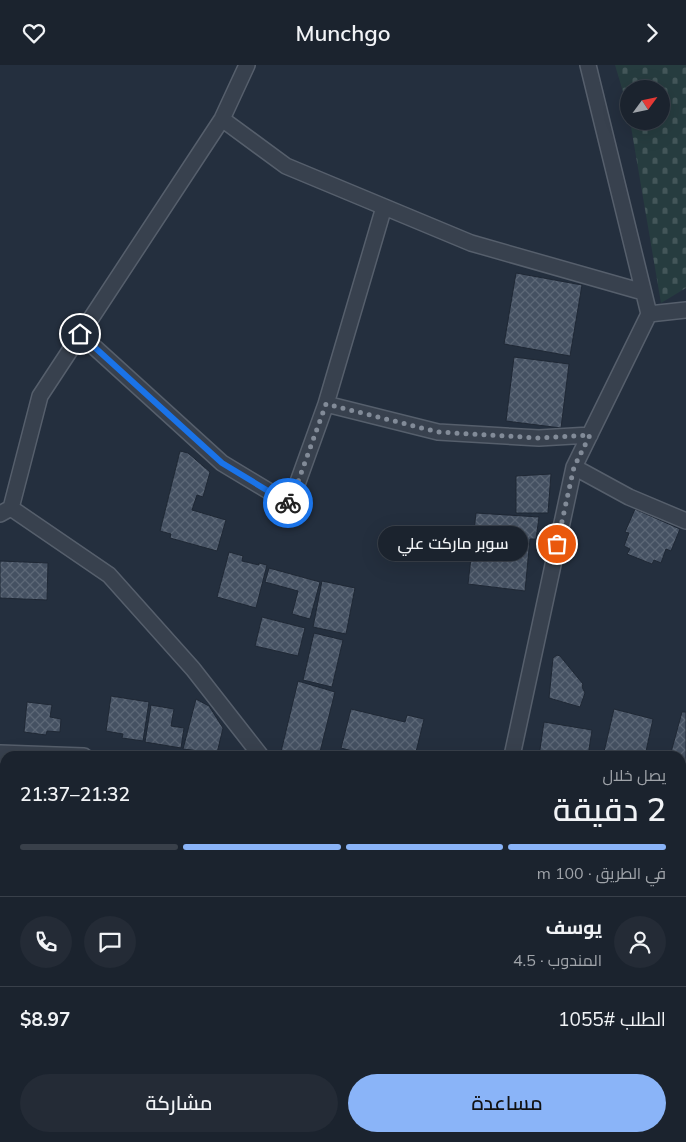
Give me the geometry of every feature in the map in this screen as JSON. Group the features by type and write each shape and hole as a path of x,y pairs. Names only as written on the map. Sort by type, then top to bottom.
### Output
{"street":[{"path":"247,65 222,119 40,396 6,511 109,575 193,669 257,751"},
{"path":"513,751 574,467 649,315 588,65"},
{"path":"222,119 286,166 471,243 643,292"},
{"path":"80,334 222,463 290,504 326,404 384,207"},
{"path":"649,315 686,309"},
{"path":"326,404 438,432 539,438 590,435"},
{"path":"574,467 629,497 686,521"}],"green space":[{"path":"615,65 686,65 686,288 661,303 632,130 670,130 670,80 620,80 620,82"}],"building":[{"path":"516,273 582,285 570,356 504,344"},
{"path":"514,357 569,364 561,428 506,421"},
{"path":"180,451 188,453 210,472 203,497 197,495 192,510 226,520 217,551 170,538 171,534 160,531"},
{"path":"551,474 548,513 516,513 516,476"},
{"path":"635,509 680,529 671,551 666,549 661,563 654,560 652,564 627,554 630,549 624,546 629,533 625,532"},
{"path":"476,513 539,517 536,539 530,539 525,591 468,584"},
{"path":"229,552 243,556 242,561 267,565 256,608 217,597"},
{"path":"0,561 48,563 47,600 0,598"},
{"path":"269,568 320,582 310,619 292,614 298,591 265,582"},
{"path":"322,581 355,588 346,634 313,627"},
{"path":"262,617 305,628 298,656 255,646"},
{"path":"314,633 343,640 332,687 303,680"},
{"path":"557,655 560,656 583,684 582,687 585,693 580,707 549,698 553,658"},
{"path":"298,681 335,692 320,751 281,751"},
{"path":"111,696 149,702 143,741 122,738 123,734 106,731"},
{"path":"196,699 209,706 223,728 217,751 183,749"},
{"path":"27,702 52,705 50,717 61,719 60,732 47,731 46,735 24,732"},
{"path":"151,705 174,709 171,726 184,728 181,748 145,742"},
{"path":"351,709 405,722 407,715 424,719 416,751 353,751 341,748"},
{"path":"614,709 653,719 646,751 604,751"},
{"path":"682,712 686,712 686,751 671,751"},
{"path":"544,722 592,730 589,751 540,751"}],"way so far":[{"path":"288,503 290,504 326,404 438,432 539,438 590,435 574,467 557,544"}],"place":[{"name":"سوبر ماركت علي","path":"557,544"}],"route":[{"path":"80,334 222,463 288,503"}]}
